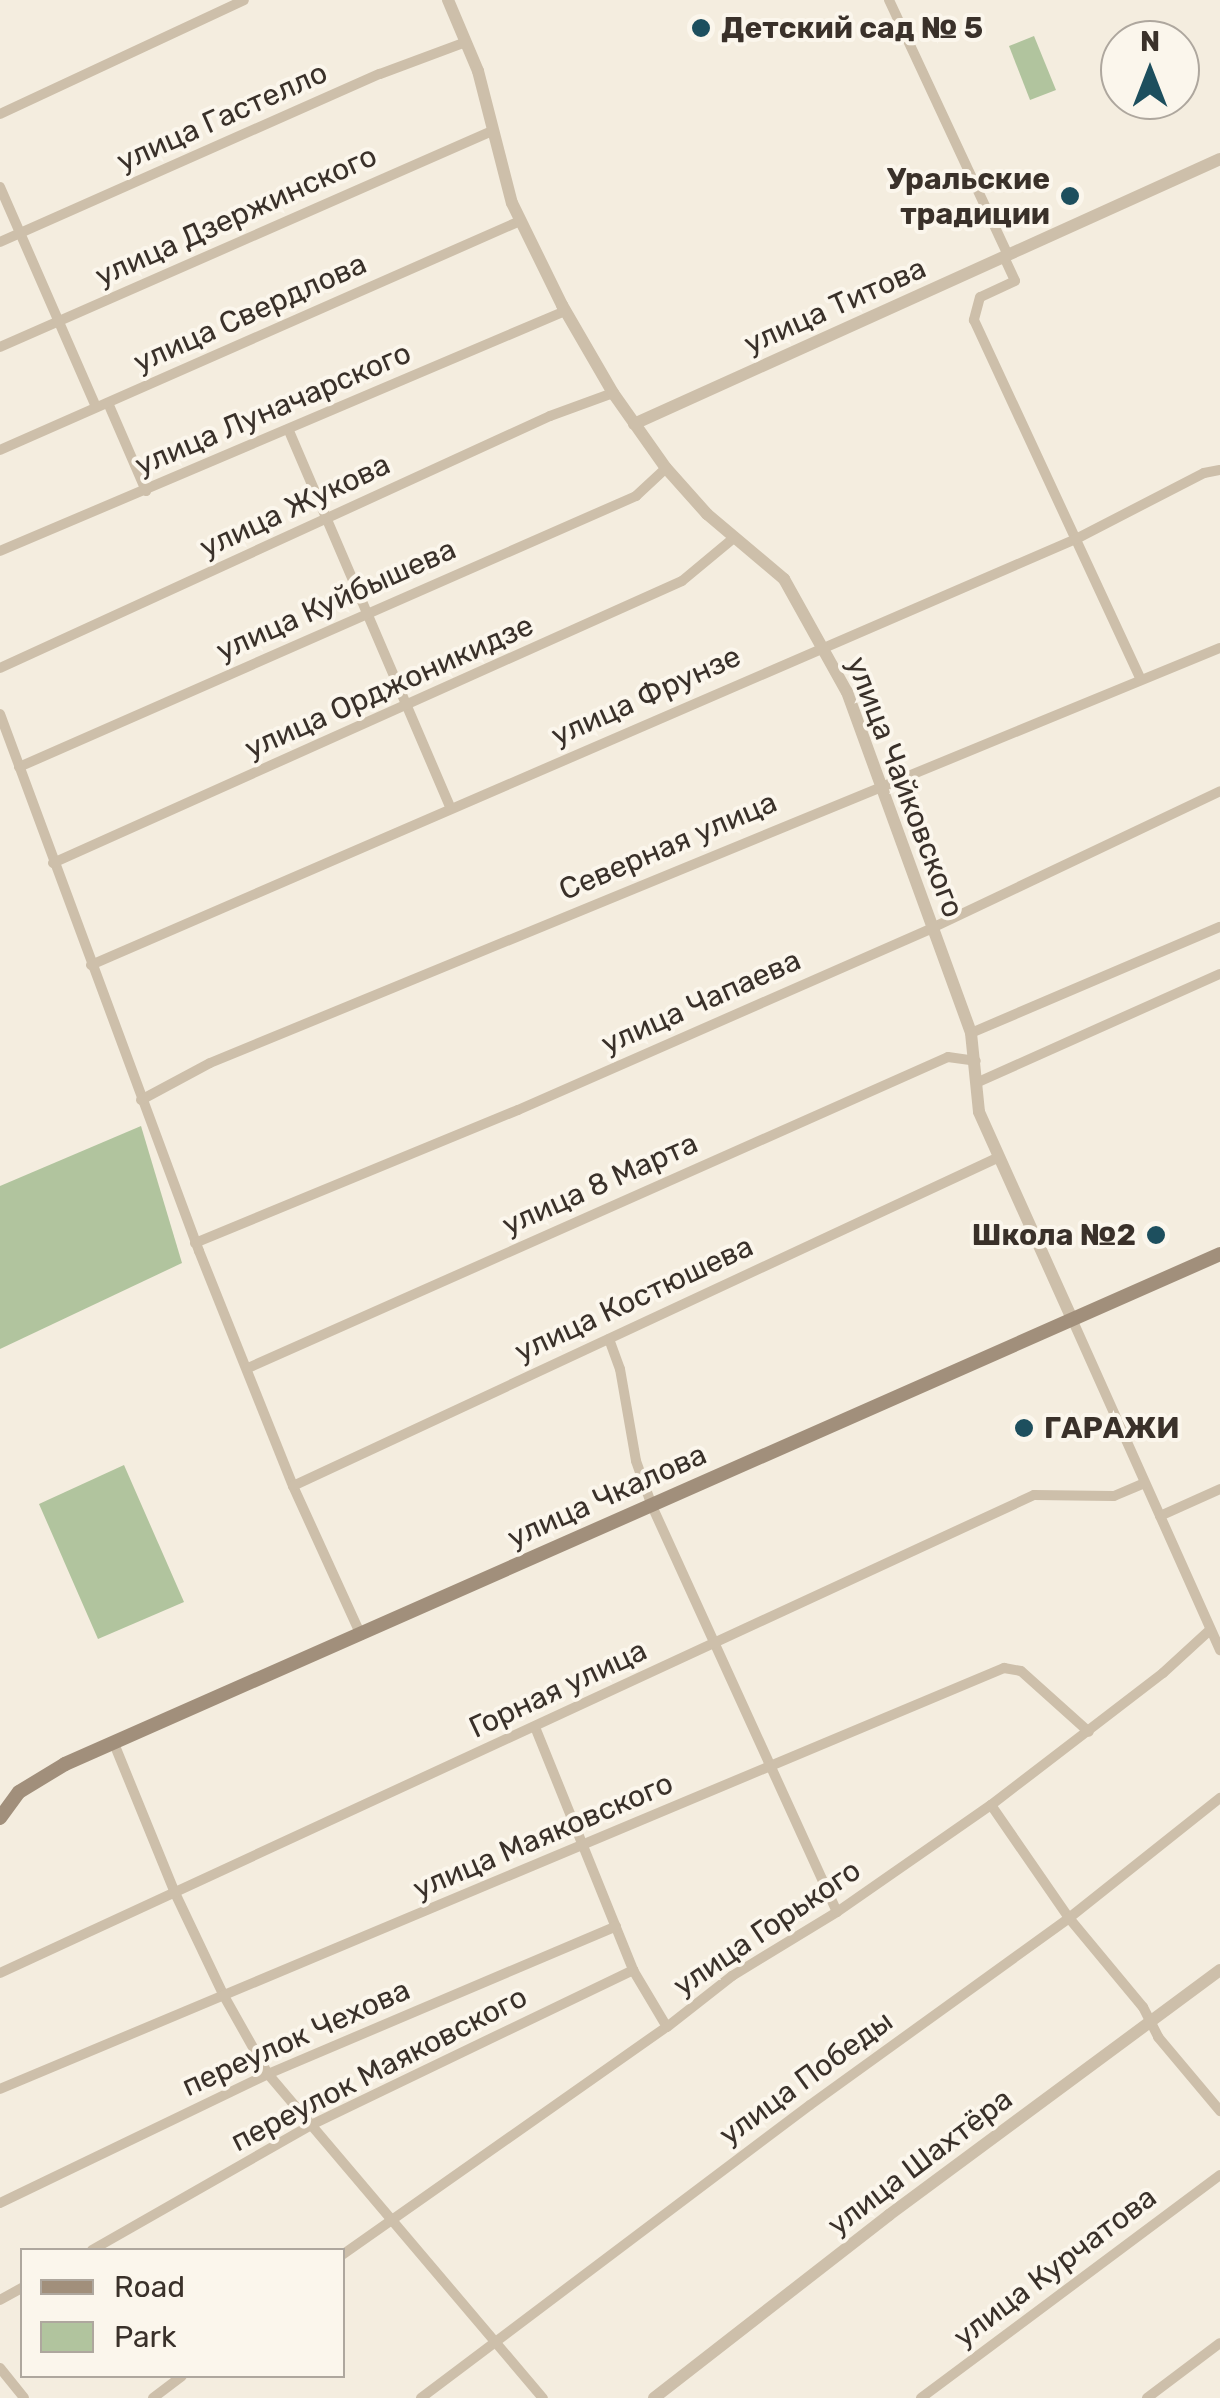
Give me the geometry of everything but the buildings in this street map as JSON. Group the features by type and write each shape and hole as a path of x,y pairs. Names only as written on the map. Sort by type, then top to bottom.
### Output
{"main road":[{"name":"улица Чкалова","path":"0,1818 19,1792 38,1777 1220,1254"}],"street":[{"path":"0,114 244,0"},
{"name":"улица Чайковского","path":"448,0 466,42 520,221 612,393 666,468 784,579 847,692 972,1033 979,1112 1220,1650"},
{"path":"889,0 1015,281 980,297 974,320 1140,678"},
{"name":"улица Гастелло","path":"0,242 380,74 466,42"},
{"name":"улица Дзержинского","path":"0,347 492,132"},
{"name":"улица Титова","path":"634,424 1220,159"},
{"path":"0,187 60,320 146,491"},
{"name":"улица Свердлова","path":"0,450 520,221"},
{"name":"улица Луначарского","path":"0,551 565,310"},
{"name":"улица Жукова","path":"0,668 550,416 612,393"},
{"path":"288,431 452,809"},
{"name":"улица Куйбышева","path":"19,767 636,496 666,468"},
{"name":"улица Фрунзе","path":"91,964 1076,539 1204,474 1220,470"},
{"name":"улица Орджоникидзе","path":"53,863 682,582 735,537"},
{"name":"Северная улица","path":"140,1100 210,1064 1220,648"},
{"path":"0,714 195,1243 293,1486 361,1635"},
{"name":"улица Чапаева","path":"195,1243 518,1110 932,928 1220,791"},
{"path":"972,1033 1220,927"},
{"path":"976,1084 1220,974"},
{"name":"улица 8 Марта","path":"248,1368 948,1057 976,1061"},
{"name":"улица Костюшева","path":"293,1486 997,1158"},
{"path":"609,1339 620,1369 636,1461 652,1506 837,1912"},
{"name":"Горная улица","path":"0,1973 1034,1495 1114,1496 1144,1483"},
{"path":"1160,1516 1220,1488"},
{"name":"улица Горького","path":"345,2254 667,2027 732,1976 837,1912 991,1805 1089,1732 1210,1630"},
{"name":"улица Маяковского","path":"0,2089 1004,1668 1021,1671 1089,1732"},
{"path":"535,1726 632,1970 667,2027"},
{"path":"115,1746 175,1892 224,1996 268,2074 543,2398"},
{"name":"улица Победы","path":"420,2398 810,2105 1069,1918 1220,1798"},
{"path":"991,1805 1069,1918 1143,2007 1150,2022 1220,2111"},
{"name":"переулок Чехова","path":"0,2203 268,2074 616,1926"},
{"name":"переулок Маяковского","path":"96,2248 310,2126 632,1970"},
{"name":"улица Шахтёра","path":"654,2398 889,2215 1220,1970"},
{"name":"улица Курчатова","path":"921,2398 1220,2176"},
{"path":"1148,2398 1220,2343"},
{"path":"0,2368 24,2398"},
{"path":"153,2398 179,2378"}],"green space":[{"path":"1034,36 1056,90 1030,100 1009,46"},
{"path":"141,1126 182,1263 0,1349 0,1186"},
{"path":"124,1465 184,1602 98,1639 39,1504"}],"place":[{"name":"Детский сад № 5","path":"701,28"},
{"name":"Уральские традиции","path":"1070,196"},
{"name":"Школа №2","path":"1156,1235"},
{"name":"ГАРАЖИ","path":"1024,1428"}]}
